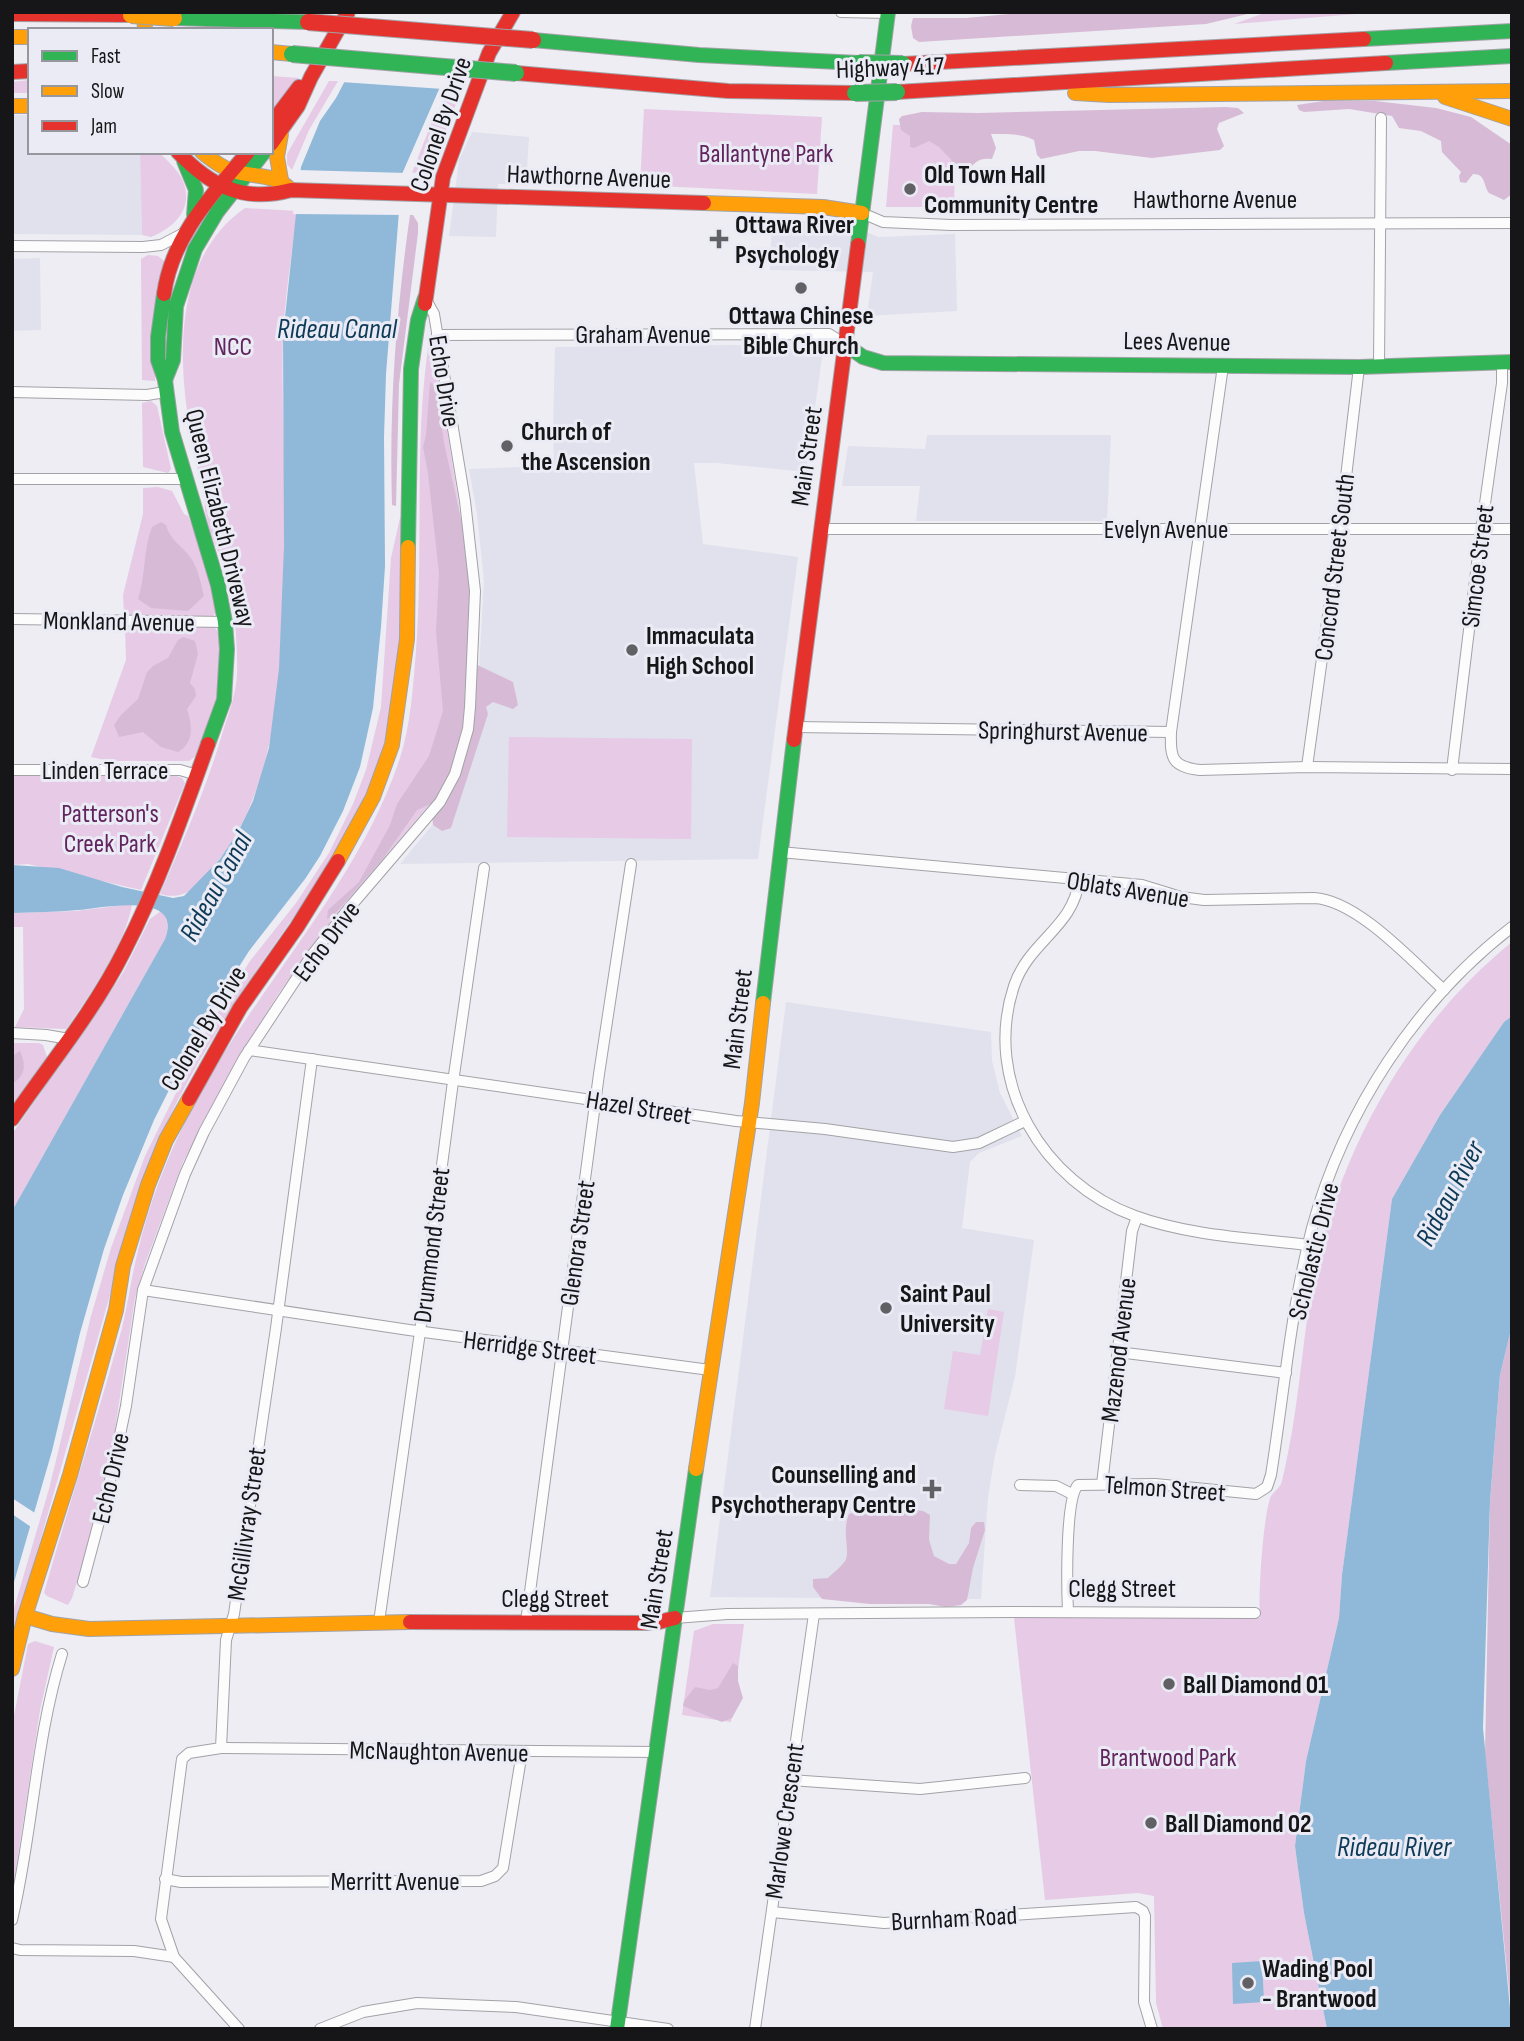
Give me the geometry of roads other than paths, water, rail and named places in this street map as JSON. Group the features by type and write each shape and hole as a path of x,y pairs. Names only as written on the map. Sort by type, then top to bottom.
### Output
{"main road":[{"path":"248,12 284,20"},
{"path":"286,185 277,168 275,133 300,86 311,77 348,12"},
{"name":"Colonel By Drive","path":"12,1669 25,1616 70,1475 116,1310 123,1266 148,1185 166,1140 240,1009 297,927 348,844 373,797 392,745 407,639 411,369 418,320 425,298 443,177 489,53 513,12"},
{"path":"12,13 137,14 284,20 699,55 903,64 1512,32"},
{"name":"Main Street","path":"618,2025 710,1370 749,1122 795,727 888,13"},
{"path":"1417,36 1512,22"},
{"name":"Highway 417","path":"273,54 516,72 659,86 791,94 1000,87 1512,56"},
{"path":"1000,87 1109,95 1512,91"},
{"path":"1399,91 1452,98 1512,119"},
{"path":"205,154 220,166 239,172"},
{"name":"Queen Elizabeth Driveway","path":"12,1119 96,999 144,912 181,824 224,700 228,649 225,622 218,585 172,432 158,360 160,309 166,281 184,233 194,218 226,189 239,172 247,154"},
{"name":"Queen Elizabeth Driveway","path":"239,172 262,154"},
{"path":"180,155 226,189"},
{"path":"180,155 196,190 194,218"},
{"name":"Hawthorne Avenue","path":"239,172 286,185 416,194 823,207 862,214"},
{"name":"Hawthorne Avenue","path":"226,189 275,196 286,185"},
{"name":"Queen Elizabeth Driveway","path":"165,386 173,360 176,306 185,275 195,249 226,189"},
{"name":"Lees Avenue","path":"846,345 863,357 883,363 1359,367 1507,362"},
{"name":"Clegg Street","path":"25,1616 76,1629 379,1622 655,1623 675,1618"}],"street":[{"path":"841,12 888,13"},
{"path":"1379,366 1381,118"},
{"name":"Hawthorne Avenue","path":"862,214 883,222 951,225 1512,223"},
{"path":"12,246 143,247 161,245 184,233"},
{"name":"Echo Drive","path":"83,1582 112,1473 126,1406 144,1290 185,1174 204,1132 249,1050 312,955 440,802 455,774 468,729 475,591 465,501 434,314 425,298"},
{"name":"Graham Avenue","path":"437,335 829,334 846,345"},
{"name":"Simcoe Street","path":"1452,770 1481,529 1507,362"},
{"path":"1171,732 1223,366"},
{"name":"Concord Street South","path":"1307,768 1359,367"},
{"path":"12,393 119,392 147,395 165,386"},
{"path":"12,479 184,479"},
{"name":"Evelyn Avenue","path":"821,529 1512,529"},
{"name":"Monkland Avenue","path":"12,620 225,622"},
{"name":"Springhurst Avenue","path":"795,727 1171,732 1170,753 1176,763 1188,768 1512,769"},
{"name":"Linden Terrace","path":"12,770 180,771 197,775"},
{"name":"Oblats Avenue","path":"780,852 1142,885 1181,897 1204,900 1331,900 1355,913 1444,990"},
{"name":"Glenora Street","path":"526,1622 596,1100 631,864"},
{"name":"Drummond Street","path":"379,1622 484,868"},
{"path":"1079,880 1077,896 1066,917 1032,952 1020,970 1006,1018 1010,1082 1025,1121 1049,1156 1072,1179 1104,1202 1137,1217 1186,1229 1308,1245"},
{"name":"Scholastic Drive","path":"1256,1494 1267,1487 1271,1475 1308,1245 1322,1198 1361,1107 1395,1051 1444,990 1483,949 1512,927"},
{"path":"12,1033 69,1039"},
{"name":"Hazel Street","path":"249,1050 749,1122 825,1129 953,1147 979,1143 1025,1121"},
{"name":"McGillivray Street","path":"221,1748 226,1640 231,1626 278,1311 312,1059"},
{"name":"Mazenod Avenue","path":"1102,1484 1132,1231 1137,1217"},
{"name":"Herridge Street","path":"144,1290 420,1332 710,1370"},
{"path":"1118,1352 1286,1373"},
{"name":"Telmon Street","path":"1068,1612 1068,1544 1072,1494 1078,1485 1154,1484 1256,1494"},
{"path":"1020,1485 1056,1486 1072,1494"},
{"name":"Clegg Street","path":"675,1618 727,1614 1255,1613"},
{"name":"Marlowe Crescent","path":"755,2029 814,1614"},
{"path":"12,1920 21,1881 35,1772 49,1698 62,1654"},
{"path":"221,1748 189,1753 182,1759 161,1919 174,1957 239,2029"},
{"name":"McNaughton Avenue","path":"221,1748 656,1752"},
{"name":"Merritt Avenue","path":"165,1879 181,1882 481,1881 495,1876 503,1868 522,1752"},
{"path":"790,1780 920,1789 1025,1778"},
{"name":"Burnham Road","path":"772,1912 884,1923 1136,1907 1143,1911 1145,1916 1144,2002 1152,2029"},
{"path":"12,1948 134,1951 174,1957"},
{"path":"320,2029 363,2012 417,2003 516,2007 618,2025 668,2029"}],"water":[{"name":"Rideau Canal","path":"381,12 479,12 440,87 402,174 386,374 385,566 381,627 373,708 360,767 343,811 320,856 249,951 199,1030 154,1120 104,1249 80,1333 52,1451 12,1589 12,1211 165,939 168,924 163,914 137,905 12,913 12,865 59,868 122,887 173,898 184,896 220,859 238,832 253,801 269,748 279,669 284,547 283,336 301,167 320,121 336,98"},
{"name":"Rideau River","path":"1512,1016 1512,1325 1500,1375 1490,1501 1483,1728 1512,2029 1327,2029 1304,1913 1295,1846 1306,1761 1339,1618 1342,1575 1392,1199 1440,1115 1504,1022"},
{"name":"Wading Pool - Brantwood","path":"1262,1961 1264,2002 1233,2004 1232,1963"}],"place":[{"name":"Old Town Hall Community Centre","path":"910,189"},
{"name":"Ottawa River Psychology","path":"719,239"},
{"name":"Ottawa Chinese Bible Church","path":"801,288"},
{"name":"Church of the Ascension","path":"507,446"},
{"name":"Immaculata High School","path":"632,650"},
{"name":"Saint Paul University","path":"886,1308"},
{"name":"Counselling and Psychotherapy Centre","path":"932,1489"},
{"name":"Ball Diamond 01","path":"1169,1684"},
{"name":"Ball Diamond 02","path":"1151,1823"},
{"name":"Wading Pool - Brantwood","path":"1248,1983"}],"park label":[{"name":"Ballantyne Park","path":"766,153"},
{"name":"NCC","path":"233,346"},
{"name":"Patterson's Creek Park","path":"110,828"},
{"name":"Brantwood Park","path":"1168,1757"}]}
